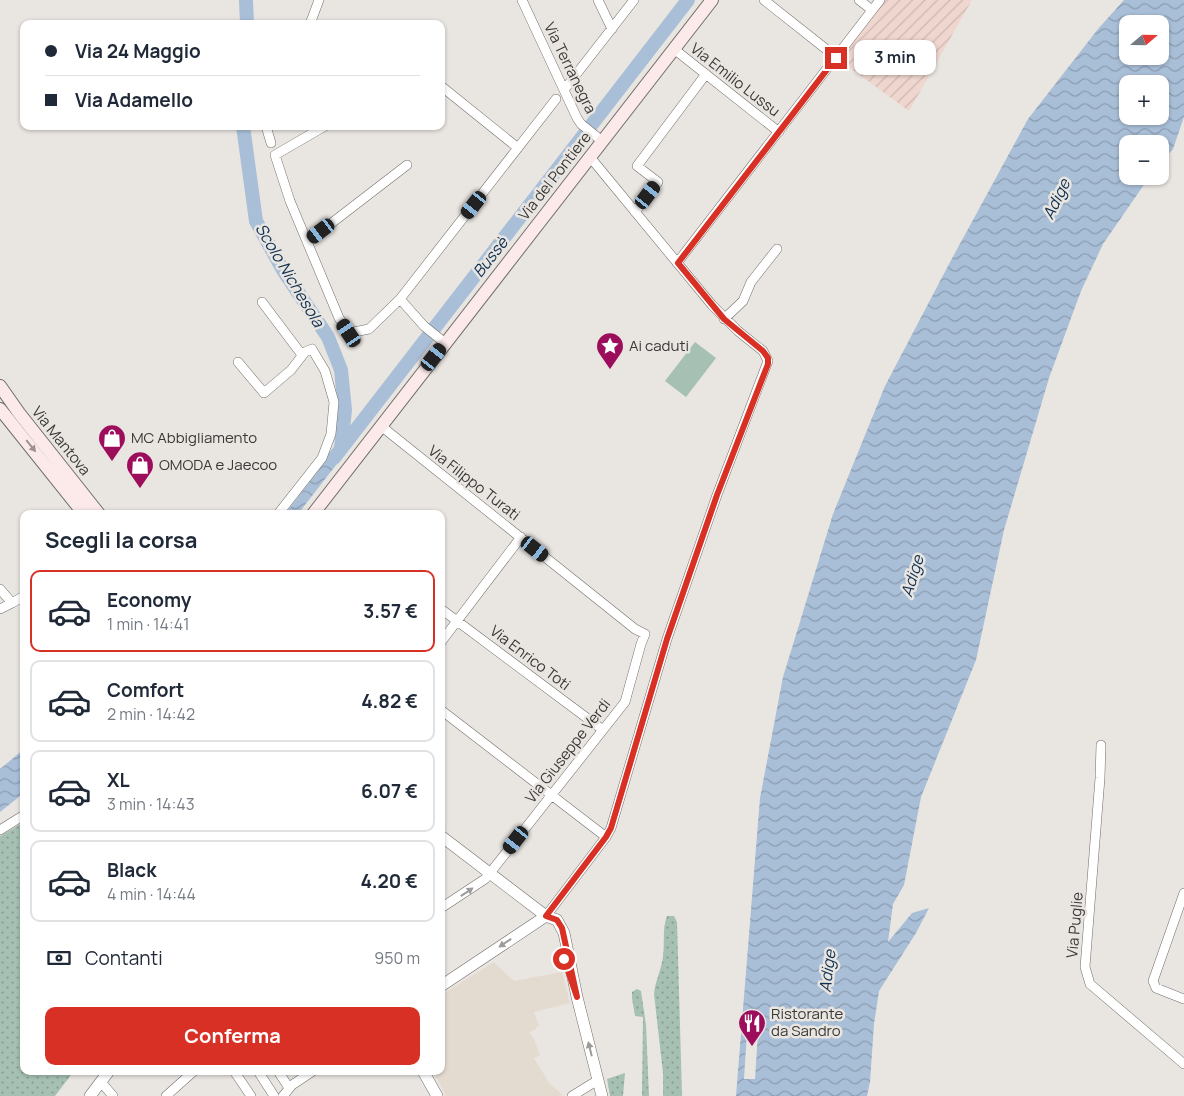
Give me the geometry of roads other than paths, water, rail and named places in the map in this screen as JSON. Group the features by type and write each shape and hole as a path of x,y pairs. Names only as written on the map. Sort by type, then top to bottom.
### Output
{"main road":[{"name":"Via del Pontiere","path":"316,510 381,426 442,340 590,157 600,139 712,0"},
{"name":"Via Mantova","path":"0,386 96,510"},
{"name":"Via Mantova","path":"0,408 81,510"}],"street":[{"path":"312,20 319,0"},
{"name":"Via Terranegra","path":"522,0 581,124 600,139"},
{"path":"598,0 612,29"},
{"path":"564,90 634,0"},
{"path":"764,0 836,58"},
{"path":"859,0 872,10"},
{"path":"678,263 880,0"},
{"name":"Via Emilio Lussu","path":"674,49 779,132"},
{"path":"635,212 658,182 637,166 706,74"},
{"path":"445,89 518,148"},
{"path":"318,130 275,155 290,200 338,318 349,333 369,329 400,299 556,99"},
{"path":"267,130 271,143"},
{"path":"445,983 546,916 606,837 614,818 657,671 680,602 717,495 768,364 766,354 724,319 590,157"},
{"path":"307,242 408,165"},
{"path":"724,319 743,301 752,282 777,249"},
{"path":"400,299 424,326 442,340"},
{"path":"262,302 302,355"},
{"path":"238,362 264,393 291,370 305,352 312,349 325,371 334,402 331,434 322,458 281,510"},
{"name":"Via Filippo Turati","path":"381,426 645,634"},
{"path":"445,637 521,537"},
{"path":"0,588 12,603"},
{"path":"0,609 20,598"},
{"name":"Via Enrico Toti","path":"445,612 603,730"},
{"name":"Via Giuseppe Verdi","path":"445,905 485,879 625,702 645,634"},
{"path":"445,713 606,837"},
{"name":"Via Puglie","path":"1101,745 1100,788 1084,967 1090,984 1184,1064"},
{"path":"0,830 20,818"},
{"path":"445,839 546,916 557,933 577,997 602,1096"},
{"path":"1184,893 1153,981 1156,988 1184,999"},
{"path":"90,1096 106,1075"},
{"path":"166,1096 190,1075"},
{"path":"237,1075 251,1096"},
{"path":"261,1075 274,1096"},
{"path":"281,1075 289,1088"},
{"path":"283,1096 289,1088 307,1075"},
{"path":"425,1075 438,1096"},
{"path":"572,1096 598,1080"},
{"path":"101,1082 113,1096"}],"water":[{"name":"Adige","path":"1124,0 1184,0 1184,117 1173,149 1169,154 1169,135 1119,135 1119,185 1144,185 1103,244 1081,291 1049,378 1004,530 976,660 921,797 904,885 893,904 888,942 912,913 929,908 916,933 879,991 867,1096 736,1096 760,798 783,677 833,514 885,386 1028,119 1098,29"},
{"path":"341,441 350,447 301,510 288,510"},
{"path":"20,752 20,796 0,812 0,769"}],"waterway":[{"name":"Scolo Nichesola","path":"246,0 247,20"},
{"name":"Bussè","path":"334,458 688,0"},
{"name":"Scolo Nichesola","path":"244,130 256,221 283,270 328,337 341,370 345,410 341,448"}],"place":[{"name":"Ai caduti","path":"610,370"},
{"name":"MC Abbigliamento","path":"112,462"},
{"name":"OMODA e Jaecoo","path":"140,489"},
{"name":"Ristorante da Sandro","path":"752,1047"}]}
